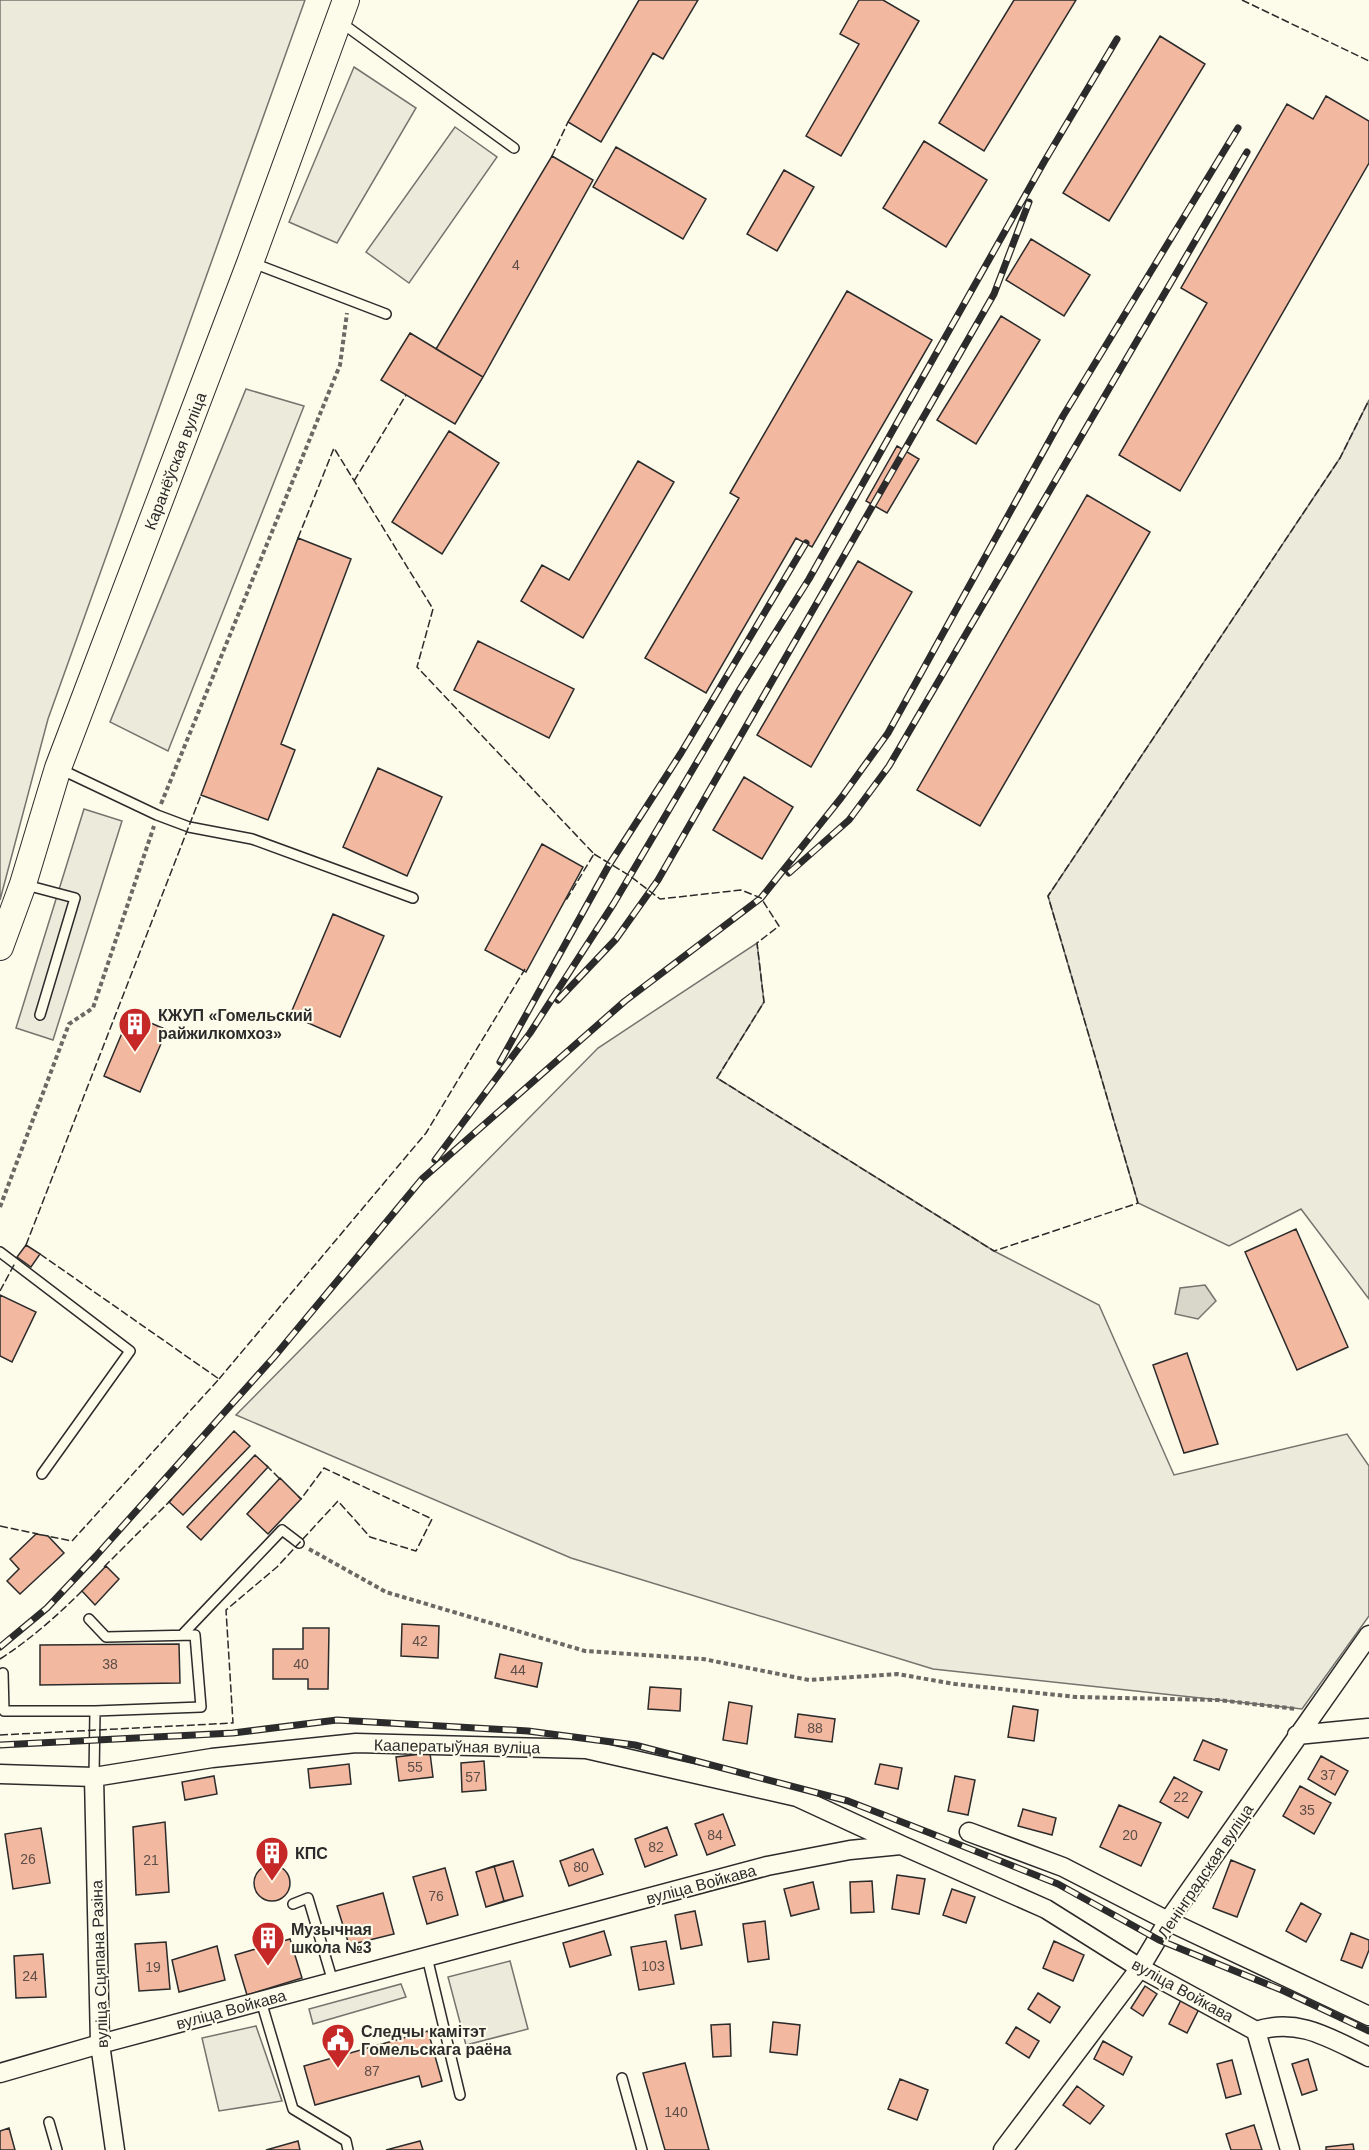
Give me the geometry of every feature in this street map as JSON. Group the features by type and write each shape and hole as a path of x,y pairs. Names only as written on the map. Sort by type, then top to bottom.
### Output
{"main road":[{"name":"Каранёўская вуліца","path":"0,947 23,884 58,768 250,262 342,10"}],"street":[{"name":"Ленінградская вуліца","path":"1003,2150 1140,1968 1168,1921 1369,1635"},
{"path":"1297,1735 1365,1731"},
{"name":"Кааператыўная вуліца","path":"0,1774 94,1777 212,1758 357,1743 586,1749 797,1797 901,1845"},
{"name":"вуліца Сцяпана Разіна","path":"94,1777 100,2044 114,2150"},
{"path":"969,1832 1063,1867 1168,1921 1369,2016"},
{"name":"вуліца Войкава","path":"0,2073 100,2044 767,1866 850,1850 901,1845 1046,1909 1140,1968 1256,2031"},
{"path":"1290,2150 1256,2031 1276,2024 1305,2028 1369,2056"}],"lane":[{"path":"342,10 514,148"},
{"path":"250,262 386,314"},
{"path":"58,768 157,815 189,827 252,839 413,898"},
{"path":"23,884 75,898 40,1015"},
{"path":"0,1252 130,1351 42,1474"},
{"path":"182,1635 282,1530 299,1543"},
{"path":"3,1673 4,1711 95,1711 201,1707 195,1635 106,1637 89,1619"},
{"path":"94,1777 95,1711"},
{"path":"293,1904 308,1898 333,1982"},
{"path":"427,1957 460,2095"},
{"path":"261,2001 293,2109 346,2141 348,2150"},
{"path":"622,2078 642,2150"},
{"path":"49,2122 57,2150"}],"path":[{"path":"0,1207 69,1024 93,1008 157,815 340,365 349,300"},
{"path":"299,1543 386,1592 585,1651 703,1659 810,1680 897,1674 955,1684 1076,1697 1218,1700 1316,1711"}],"shaded area":[{"path":"0,0 305,0 48,719 0,900"},
{"path":"354,67 416,108 337,243 289,222"},
{"path":"455,127 497,157 409,283 366,252"},
{"path":"246,389 304,406 168,751 110,722"},
{"path":"1369,400 1369,1299 1301,1209 1229,1246 1138,1203 1048,896 1340,458"},
{"path":"84,809 122,821 53,1040 16,1028"},
{"path":"757,943 764,1002 717,1078 994,1251 1099,1305 1174,1475 1347,1434 1369,1466 1369,1616 1302,1709 933,1669 571,1558 236,1415 598,1048"},
{"path":"1205,1285 1216,1301 1198,1319 1175,1314 1180,1288"},
{"path":"510,1961 528,2029 466,2045 448,1977"},
{"path":"401,1984 406,1997 313,2024 309,2009"},
{"path":"256,2026 282,2101 219,2111 202,2038"}],"building":[{"path":"639,0 698,0 663,59 653,53 601,142 568,122"},
{"path":"859,0 883,0 919,21 841,156 806,136 859,44 840,34"},
{"path":"1014,0 1076,0 984,151 939,123"},
{"path":"1160,36 1205,64 1109,221 1063,193"},
{"path":"1326,96 1369,121 1369,163 1180,491 1119,455 1207,303 1181,288 1287,104 1313,119"},
{"path":"924,141 987,180 946,247 883,208"},
{"path":"616,147 706,199 683,239 593,187"},
{"path":"552,156 593,180 483,377 436,349"},
{"path":"784,170 814,187 777,251 747,234"},
{"path":"1031,239 1090,275 1064,316 1006,280"},
{"path":"847,291 932,340 812,547 796,538 706,693 645,658 739,498 730,493"},
{"path":"1001,316 1040,340 976,444 937,420"},
{"path":"410,333 483,377 455,424 381,380"},
{"path":"449,431 499,463 442,554 392,522"},
{"path":"897,446 919,459 887,513 866,501"},
{"path":"638,461 674,482 583,638 521,601 542,565 569,580"},
{"path":"1087,495 1150,532 980,826 917,790"},
{"path":"298,538 351,559 281,744 295,750 268,820 201,795"},
{"path":"858,561 912,592 811,767 757,735"},
{"path":"478,641 574,689 549,738 454,690"},
{"path":"378,768 442,797 407,876 343,847"},
{"path":"744,777 793,807 762,859 713,830"},
{"path":"542,844 583,867 526,972 485,950"},
{"path":"333,914 384,936 340,1037 290,1015"},
{"name":"КЖУП «Гомельский райжилкомхоз»","path":"130,1014 167,1030 140,1092 104,1076"},
{"path":"1296,1229 1348,1347 1297,1370 1245,1252"},
{"path":"26,1245 40,1254 31,1267 17,1257"},
{"path":"0,1295 36,1312 12,1362 0,1356"},
{"path":"1187,1353 1218,1444 1184,1453 1153,1365"},
{"path":"234,1431 250,1446 183,1515 169,1502"},
{"path":"255,1455 268,1467 201,1540 187,1527"},
{"path":"280,1478 301,1499 268,1534 247,1514"},
{"path":"36,1534 48,1536 64,1553 20,1594 7,1581 19,1569 10,1559"},
{"path":"106,1566 119,1579 95,1605 82,1591"},
{"path":"402,1624 439,1626 438,1658 401,1656"},
{"path":"303,1628 329,1628 328,1689 308,1689 308,1679 273,1679 273,1649 303,1649"},
{"path":"179,1644 180,1683 40,1685 40,1645"},
{"path":"500,1654 542,1663 537,1687 495,1678"},
{"path":"650,1687 681,1689 680,1711 648,1709"},
{"path":"729,1702 752,1706 747,1744 723,1740"},
{"path":"1013,1706 1038,1710 1034,1741 1008,1737"},
{"path":"798,1714 835,1719 832,1742 795,1737"},
{"path":"1203,1740 1227,1750 1219,1770 1194,1760"},
{"path":"430,1753 433,1777 399,1781 396,1757"},
{"path":"1321,1756 1348,1771 1335,1795 1308,1779"},
{"path":"484,1761 486,1790 462,1792 461,1763"},
{"path":"349,1764 351,1784 310,1788 308,1769"},
{"path":"880,1764 902,1768 898,1789 875,1784"},
{"path":"214,1776 217,1794 185,1800 182,1782"},
{"path":"955,1776 975,1780 968,1815 948,1811"},
{"path":"1174,1777 1202,1792 1188,1818 1160,1802"},
{"path":"1300,1786 1331,1803 1314,1834 1283,1816"},
{"path":"1119,1805 1161,1823 1141,1866 1100,1847"},
{"path":"1023,1809 1056,1818 1052,1835 1018,1826"},
{"path":"723,1814 735,1845 707,1855 695,1824"},
{"path":"165,1822 169,1892 136,1895 133,1827"},
{"path":"667,1827 677,1855 645,1867 635,1839"},
{"path":"41,1828 50,1883 13,1889 5,1834"},
{"path":"593,1849 603,1874 569,1886 560,1861"},
{"path":"1231,1860 1255,1870 1237,1917 1213,1908"},
{"path":"513,1861 523,1896 504,1901 494,1866"},
{"path":"513,1861 523,1896 486,1907 476,1872"},
{"name":"КПС","path":"272,1865 285,1870 290,1883 285,1896 272,1901 259,1896 254,1883 259,1870"},
{"path":"494,1866 504,1901 486,1907 476,1872"},
{"path":"445,1868 458,1915 427,1924 413,1877"},
{"path":"897,1875 925,1879 919,1914 892,1909"},
{"path":"872,1881 874,1912 851,1913 850,1882"},
{"path":"813,1882 819,1909 791,1916 784,1889"},
{"path":"952,1889 975,1897 966,1923 943,1915"},
{"path":"383,1893 394,1934 349,1945 337,1906"},
{"path":"1301,1903 1321,1914 1306,1942 1286,1931"},
{"path":"695,1911 702,1945 681,1949 675,1915"},
{"path":"765,1921 769,1959 748,1962 743,1924"},
{"path":"604,1931 611,1955 570,1967 563,1943"},
{"path":"1351,1933 1369,1940 1369,1950 1362,1968 1341,1960"},
{"name":"Музычная школа №3","path":"290,1939 302,1978 247,1995 235,1955"},
{"path":"666,1941 674,1984 639,1990 631,1947"},
{"path":"1054,1941 1084,1955 1073,1981 1043,1968"},
{"path":"166,1942 170,1989 139,1991 135,1944"},
{"path":"217,1946 225,1980 179,1992 172,1960"},
{"path":"43,1954 46,1997 16,1998 14,1956"},
{"path":"1145,1986 1157,1994 1143,2016 1131,2008"},
{"path":"1038,1993 1060,2007 1050,2023 1028,2009"},
{"path":"1181,2000 1199,2009 1187,2033 1169,2024"},
{"path":"773,2022 800,2025 797,2055 770,2052"},
{"path":"730,2024 731,2056 713,2057 711,2025"},
{"path":"1016,2027 1039,2041 1029,2058 1006,2043"},
{"path":"428,2031 442,2081 422,2087 419,2076 315,2105 304,2066"},
{"path":"1103,2041 1132,2057 1123,2075 1094,2059"},
{"path":"1308,2059 1317,2090 1302,2095 1292,2064"},
{"path":"1232,2060 1241,2094 1226,2098 1217,2064"},
{"path":"685,2063 709,2150 665,2150 643,2073"},
{"path":"900,2079 928,2090 917,2120 888,2109"},
{"path":"1077,2086 1104,2106 1090,2124 1063,2105"},
{"path":"1254,2125 1262,2150 1231,2150 1226,2134"},
{"path":"9,2128 15,2150 0,2150 0,2131"},
{"path":"298,2141 300,2150 266,2150"},
{"path":"420,2141 423,2150 386,2150"},
{"path":"1353,2144 1354,2150 1326,2150 1326,2147"}],"railway":[{"path":"435,1160 530,1033 614,903 740,689 809,579 1044,162 1117,39"},
{"path":"0,1647 47,1608 96,1556 274,1357 422,1179 625,1001 761,898 841,798 888,733 1063,416 1238,128"},
{"path":"789,873 849,820 889,766 1247,152"},
{"path":"558,1000 616,939 658,880 994,294 1029,202"},
{"path":"500,1062 609,865 681,753 806,543"},
{"path":"0,1745 233,1733 337,1720 528,1731 635,1745 848,1801 1058,1884 1159,1940 1284,1991 1369,2031"}],"fence":[{"path":"1242,0 1369,61"},
{"path":"552,156 568,122"},
{"path":"354,481 406,395"},
{"path":"594,854 630,876 660,899 741,890 761,898 779,926 757,943 764,1002 717,1078 994,1251 1138,1203 1048,896 1340,458 1369,400"},
{"path":"298,538 334,448 433,609 417,667 594,854 565,902"},
{"path":"26,1245 201,795"},
{"path":"219,1379 426,1133 525,969"},
{"path":"40,1254 219,1379 72,1541 47,1536"},
{"path":"0,1291 15,1263"},
{"path":"266,1465 281,1480"},
{"path":"0,1735 233,1723 226,1610 277,1567 338,1501 370,1537 416,1551 432,1519 324,1468 301,1499 298,1496"},
{"path":"104,1567 172,1499"},
{"path":"0,1526 38,1534"},
{"path":"0,1659 44,1626 84,1589"}],"place":[{"name":"КЖУП «Гомельский райжилкомхоз»","path":"135,1053"},
{"name":"КПС","path":"272,1882"},
{"name":"Музычная школа №3","path":"268,1967"},
{"name":"Следчы камітэт Гомельскага раёна","path":"338,2069"}]}
